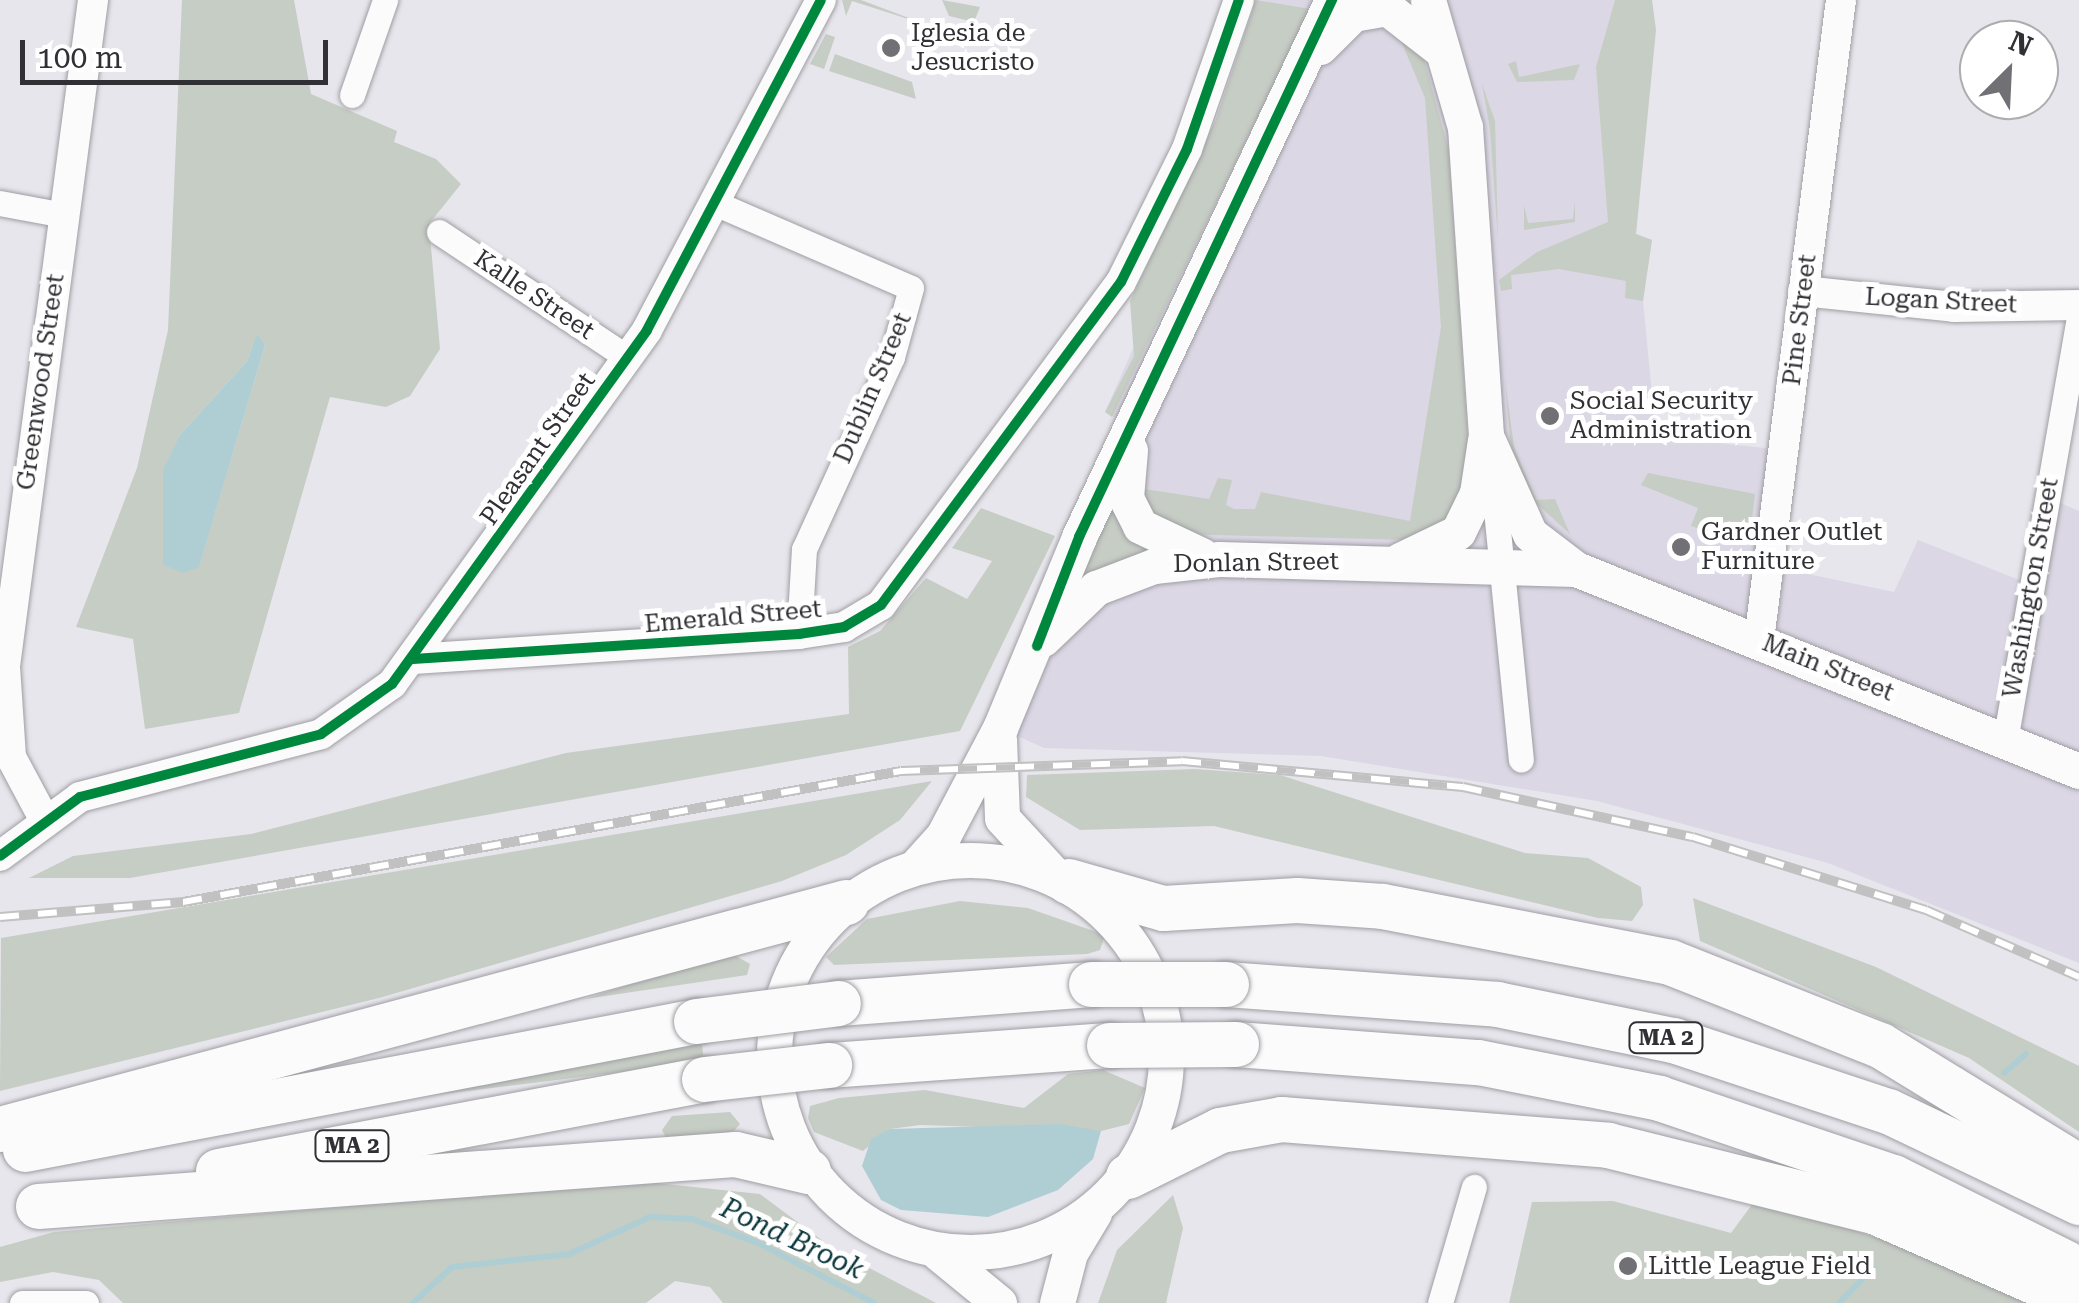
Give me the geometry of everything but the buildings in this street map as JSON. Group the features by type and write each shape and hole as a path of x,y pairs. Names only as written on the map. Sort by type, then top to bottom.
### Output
{"highway":[{"path":"1061,877 1162,908 1297,900 1382,906 1670,962 1880,1045 2079,1167"},
{"path":"0,1129 846,902"},
{"name":"MA 2","path":"0,1154 696,1021 838,1003 1091,984 1226,984 1430,996 1673,1040 1888,1111 2079,1202"},
{"name":"MA 2","path":"19,1209 704,1080 829,1065 1109,1045 1236,1044 1478,1062 1659,1098 1894,1178 2079,1270"},
{"path":"1114,1191 1220,1130 1281,1120 1608,1145 1876,1212 2079,1301"},
{"path":"19,1209 734,1154 808,1171"}],"main road":[{"path":"915,868 943,836 1000,728 1136,420 1300,82 1332,0"},
{"name":"Main Street","path":"1428,0 1454,68 1486,436 1523,524 1576,569 2079,771"},
{"path":"1300,82 1332,28 1370,8 1407,15 1454,68"},
{"path":"1136,420 1126,471 1135,518 1161,542 1219,559"},
{"path":"1384,562 1458,532 1477,493 1486,436"},
{"name":"Donlan Street","path":"1037,646 1115,577 1219,559 1504,568"},
{"name":"Main Street","path":"1504,568 1576,569"},
{"path":"1000,728 1002,818 1132,943 1162,1016 1164,1083 1114,1191 1070,1253 1057,1303"},
{"path":"999,1303 938,1253 869,1226 808,1171 778,1092 778,1026 796,967 846,902 915,868 973,860 1061,877"},
{"path":"938,1253 1033,1242 1114,1191"}],"street":[{"name":"Greenwood Street","path":"43,818 6,756 7,640 93,0"},
{"path":"352,95 385,0"},
{"name":"Pleasant Street","path":"0,856 43,818 134,776 321,734 359,713 413,660 628,358 716,204 822,0"},
{"name":"Emerald Street","path":"413,660 799,634 844,627 897,588 1107,306 1187,149 1239,0"},
{"name":"Pine Street","path":"1759,640 1841,0"},
{"path":"0,204 64,214"},
{"name":"Dublin Street","path":"716,204 910,285 892,357 804,549 799,634"},
{"name":"Kalle Street","path":"439,232 628,358"},
{"name":"Logan Street","path":"1804,291 1954,307 2079,305"},
{"name":"Washington Street","path":"2005,741 2079,317"},
{"name":"Main Street","path":"1486,436 1504,568"},
{"path":"1504,568 1521,760"},
{"path":"1440,1303 1474,1187"},
{"path":"22,1303 86,1303"}],"shaded area":[{"path":"182,0 294,0 311,94 397,131 394,142 436,159 461,184 429,224 440,349 410,396 386,407 330,397 239,713 145,729 133,639 76,627 137,468 168,330","holes":["257,335 265,345 199,566 180,435 247,361"]},
{"path":"842,0 861,0 930,26 852,1 846,16"},
{"path":"942,0 980,7 974,22 949,16"},
{"path":"1239,0 1652,0 1636,234 1652,240 1643,301 1656,436 1783,450 1769,566 1894,592 1918,540 2032,585 2047,497 2079,511 2079,963 1828,863 1597,801 1321,756 1044,748 1000,728 1132,427 1105,412 1277,23"},
{"path":"1256,0 1310,9 1112,417 1105,412 1134,356 1130,301 1216,119"},
{"path":"1615,0 1652,0 1656,30 1636,234 1652,240 1643,301 1625,298 1626,281 1559,269 1511,275 1512,289 1501,291 1499,280 1537,252 1608,222 1596,67"},
{"path":"1396,29 1417,33 1449,151 1471,485 1461,515 1407,540 1181,534 1157,524 1138,488 1209,499 1218,478 1232,480 1226,505 1234,509 1255,509 1261,492 1410,521 1441,327 1425,98"},
{"path":"826,34 835,37 824,69 810,64"},
{"path":"835,54 912,82 916,99 829,71"},
{"path":"1516,61 1519,77 1580,64 1574,80 1517,82 1508,64"},
{"path":"1482,84 1495,121 1498,239 1490,129"},
{"path":"1575,201 1575,222 1524,230 1524,205 1528,223 1573,219"},
{"path":"1505,380 1514,447 1536,500 1555,499 1570,534 1537,504 1521,479 1510,440"},
{"path":"1648,473 1755,494 1749,545 1691,526 1698,508 1641,485"},
{"path":"1106,498 1151,549 1076,588"},
{"path":"981,508 1055,536 960,731 130,878 29,878 73,856 251,834 566,753 849,714 848,647 880,631 926,578 967,599 992,561 952,548"},
{"path":"1195,769 1280,775 1525,853 1588,858 1641,887 1643,905 1632,921 1598,918 1214,826 1080,830 1026,797 1027,775"},
{"path":"932,781 900,820 846,855 782,881 379,998 0,1091 1,938"},
{"path":"1693,898 1876,967 2079,1066 2079,1132 1969,1058 1700,941"},
{"path":"960,901 1028,908 1105,935 1100,950 1087,954 834,965 826,957 867,919"},
{"path":"729,952 750,964 747,975 585,999"},
{"path":"701,1037 704,1062 0,1148 0,1123"},
{"path":"1103,1070 1145,1088 1129,1124 1101,1131 920,1125 890,1129 863,1151 814,1132 808,1118 810,1106 839,1098 925,1090 1024,1108 1068,1074"},
{"path":"730,1112 740,1124 732,1133 666,1138 662,1130 672,1116"},
{"path":"637,1181 760,1194 835,1250 936,1303 723,1303 710,1287 675,1281 646,1303 123,1303 99,1280 53,1272 0,1282 0,1247 54,1232"},
{"path":"1173,1195 1183,1228 1166,1303 1098,1303 1117,1250"},
{"path":"1756,1199 1965,1266 2044,1303 1509,1303 1532,1202 1613,1201 1731,1233"}],"water":[{"path":"257,334 265,345 199,567 182,573 163,564 163,470 180,435 247,361"},
{"path":"1060,1124 1101,1131 1093,1159 1058,1190 988,1217 901,1210 881,1200 862,1166 871,1139 890,1129"}],"waterway":[{"name":"Pond Brook","path":"2004,1073 2026,1054"},
{"name":"Pond Brook","path":"413,1303 452,1267 569,1254 650,1217 692,1219 758,1243 874,1303"},
{"name":"Pond Brook","path":"1839,1303 1873,1268"}],"railway":[{"path":"0,917 183,902 901,771 1182,761 1463,787 1693,837 1926,910 2079,977"}],"cycle path":[{"path":"0,856 80,797 321,734 392,684 647,330 821,0"},
{"path":"413,659 799,634 844,627 881,605 1121,282 1187,149 1239,0"},
{"path":"1037,646 1079,537 1332,0"}],"place":[{"name":"Iglesia de Jesucristo","path":"891,48"},
{"name":"Social Security Administration","path":"1550,416"},
{"name":"Gardner Outlet Furniture","path":"1681,547"},
{"name":"Little League Field","path":"1628,1266"}]}
